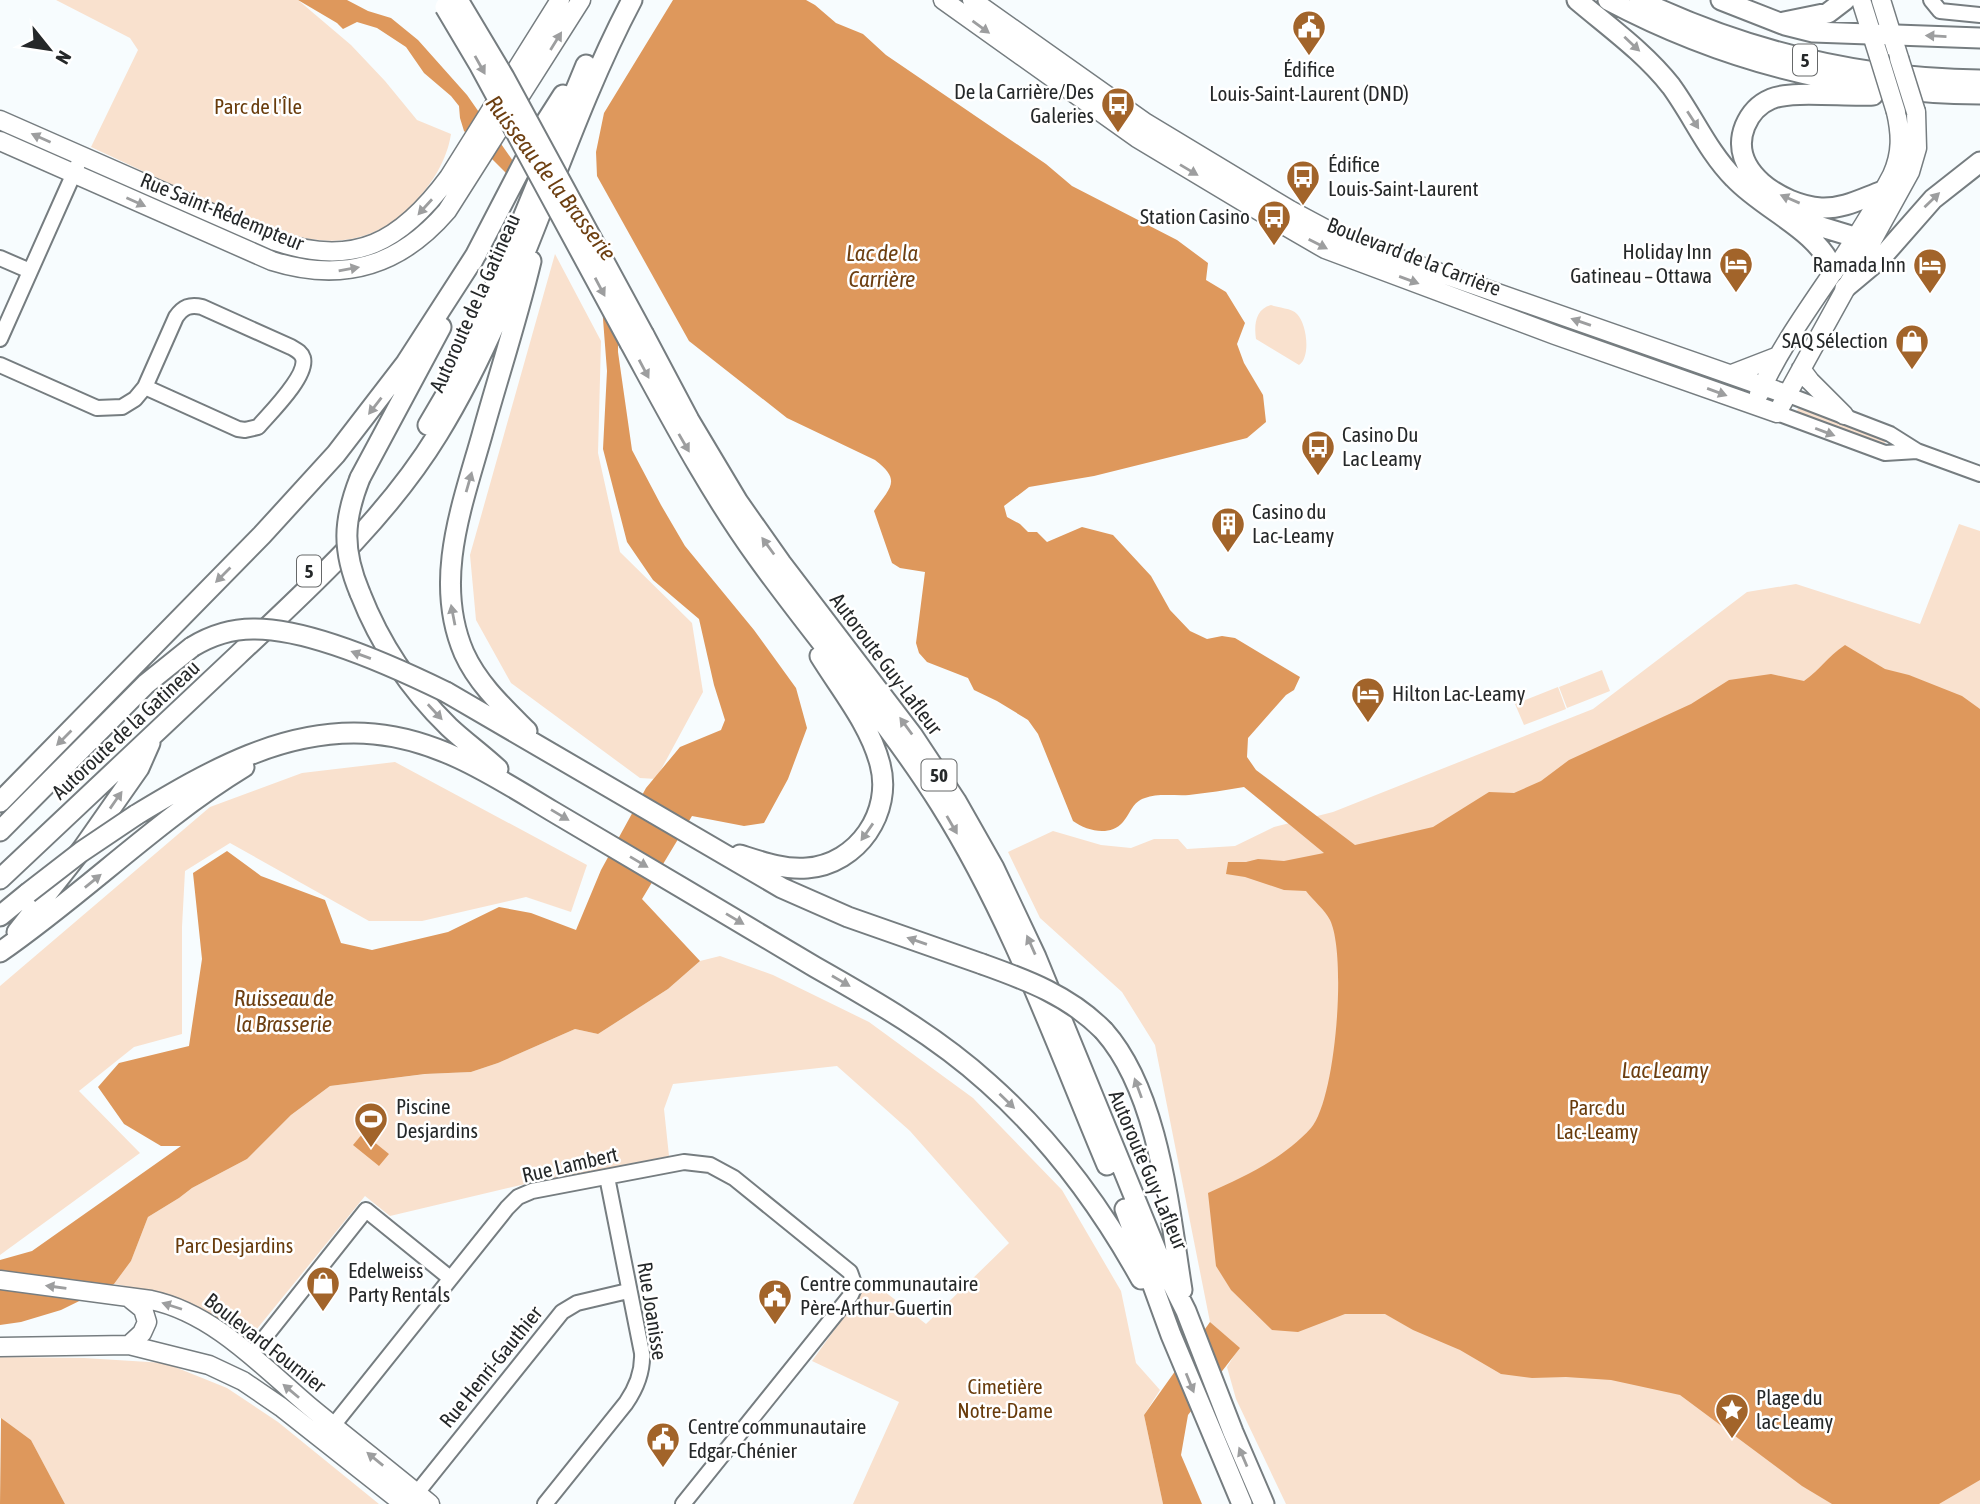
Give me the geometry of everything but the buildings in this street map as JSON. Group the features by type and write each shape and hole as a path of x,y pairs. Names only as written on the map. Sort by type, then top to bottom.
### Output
{"highway":[{"name":"Autoroute de la Gatineau","path":"0,879 297,599 357,538 421,461 475,366 535,213 592,50 617,0"},
{"name":"Autoroute de la Gatineau","path":"549,171 632,0"},
{"path":"1577,0 1621,34 1651,63 1682,102 1723,166 1744,188 1823,248 1834,271"},
{"name":"5","path":"1608,0 1684,36 1764,64 1835,81 1918,92 1980,94"},
{"name":"5","path":"1639,0 1723,36 1804,60 1899,76 1980,80"},
{"path":"1721,0 1780,23 1813,32 1980,38"},
{"path":"1780,23 1828,13 1845,0"},
{"name":"Autoroute Guy-Lafleur","path":"448,2 508,85 637,339 695,462 768,572 893,735 940,805 976,867 1018,953 1132,1224 1171,1335 1242,1504"},
{"path":"522,793 447,724 414,688 386,647 360,593 348,559 346,536 350,508 360,478 427,357 531,149 592,50"},
{"path":"1883,191 1833,208 1811,206 1788,199 1763,184 1750,170 1743,155 1744,129 1756,109 1770,99 1780,96 1848,97 1918,92"},
{"path":"1845,288 1882,257 1933,199 1980,162"},
{"path":"1774,212 1864,240"},
{"name":"Autoroute de la Gatineau","path":"0,862 305,575 377,498 416,445 448,391 486,308 535,213"},
{"path":"535,213 523,293 458,522 451,559 450,600 456,631 474,671 490,693 547,751"},
{"path":"0,802 274,523 322,470 406,363 477,253"},
{"name":"Autoroute Guy-Lafleur","path":"637,339 738,502 913,736 979,841 1029,941 1159,1257 1186,1311 1264,1504"},
{"path":"704,844 782,867 817,867 838,859 861,841 873,823 881,802 882,775 872,743 768,572"},
{"path":"1,829 146,684 191,647 228,632 253,629 272,630 322,642 364,656 446,692 782,888 867,924 1031,982 1061,996 1086,1013 1104,1031 1129,1065 1146,1110 1160,1166 1186,1311"},
{"path":"0,916 74,857 136,815 241,756 293,741 342,733 401,738 454,755 878,1003 945,1049 997,1091 1048,1142 1078,1179 1120,1242 1171,1335"},
{"path":"0,952 77,857 139,768 154,734"},
{"path":"0,952 40,925 205,793 247,765 293,741"}],"main road":[{"name":"Boulevard de la Carrière","path":"943,0 1137,138 1325,249 1777,414"},
{"name":"Boulevard de la Carrière","path":"972,0 1146,123 1325,229 1403,260 1786,394"},
{"path":"1777,414 1845,288 1899,154 1900,137 1896,111 1861,0"},
{"path":"1754,405 1776,357 1798,322 1834,271 1864,240 1913,166 1918,142 1916,112 1881,0"},
{"name":"Rue Saint-Rédempteur","path":"0,120 275,242 304,250 331,253 370,245 413,219 439,190 499,96 571,2"},
{"name":"Rue Saint-Rédempteur","path":"0,141 272,261 310,270 335,272 381,261 414,244 447,211 509,116 571,2"},
{"path":"1732,374 1776,357"},
{"path":"1801,369 1812,384 1844,415"},
{"name":"Boulevard Fournier","path":"0,1280 170,1304 190,1313 250,1356 328,1432 415,1501"},
{"path":"120,1296 143,1309 147,1322 142,1333 129,1345"},
{"name":"Boulevard Fournier","path":"0,1347 129,1345 191,1359 227,1373 328,1432"}],"street":[{"path":"1931,0 1940,11 1980,15"},
{"path":"0,339 81,156"},
{"path":"0,258 30,271"},
{"path":"0,365 102,409 116,408 129,403 145,387 176,317 184,308 193,305 291,347 303,358 303,366 297,379 258,427 252,430 238,429 145,387"},
{"name":"Boulevard de la Carrière","path":"1786,394 1890,434 1917,451 1980,474"},
{"name":"Boulevard de la Carrière","path":"1777,414 1885,453 1917,451"},
{"name":"Rue Lambert","path":"328,1432 518,1197 532,1191 684,1162 701,1163 719,1168 824,1251 850,1272 855,1286 851,1295 682,1504"},
{"name":"Rue Joanisse","path":"545,1504 626,1404 640,1378 642,1353 607,1177"},
{"path":"250,1356 366,1210 450,1278"},
{"name":"Rue Henri-Gauthier","path":"415,1501 562,1312 578,1303 628,1291"}],"green space":[{"name":"Parc de l'Île","path":"56,0 298,0 351,45 417,120 451,134 446,153 433,180 414,203 389,224 362,236 335,241 308,239 252,222 91,147 138,50 130,38"},
{"path":"555,254 601,341 598,453 620,552 692,623 703,692 656,779 640,778 511,683 476,620 470,555"},
{"path":"1271,305 1292,310 1303,325 1306,348 1303,361 1299,365 1256,339 1259,314"},
{"path":"1798,408 1886,441 1884,444 1873,442 1839,432 1797,411"},
{"name":"Lac Leamy","path":"1959,524 1980,531 1980,1504 1286,1504 1236,1399 1227,1367 1239,1348 1210,1322 1155,1045 1122,992 1040,918 1008,852 1053,831 1101,845 1131,848 1154,839 1178,839 1187,849 1235,846 1274,827 1333,812 1593,709 1747,592 1796,584 1920,624"},
{"path":"1602,670 1610,691 1567,708 1559,687"},
{"path":"1558,687 1566,709 1524,725 1515,704"},
{"path":"395,762 587,865 571,912 526,897 422,921 369,921 230,843 185,871 182,1034 134,1047 79,1091 140,1153 0,1255 0,986 210,807 302,773"},
{"path":"720,956 773,975 869,1022 973,1098 1062,1190 1121,1291 1136,1363 1160,1390 1144,1415 1163,1504 853,1504 899,1402 812,1361 870,1280 926,1324 1009,1243 910,1131 837,1066 673,1084 664,1109 669,1156 521,1185 390,1216 365,1196 245,1341 190,1303 167,1294 114,1284 131,1261 148,1217 192,1188 247,1159 291,1115 330,1086 426,1074 471,1072 575,1029 598,1034 668,989 700,961"},
{"path":"0,1357 165,1363 227,1388 278,1422 379,1504 65,1504 31,1440 0,1418"}],"water":[{"name":"Ruisseau de la Brasserie","path":"298,0 347,0 368,11 391,18 418,40 467,95 513,161 572,221 618,311 618,352 632,450 685,546 754,630 796,688 807,728 788,779 764,823 744,826 692,816 642,899 700,961 668,989 598,1034 575,1029 471,1072 425,1074 330,1086 291,1115 247,1159 192,1188 148,1217 131,1261 114,1284 61,1310 21,1322 0,1325 0,1260 32,1251 181,1146 161,1146 124,1124 98,1087 119,1063 189,1046 202,959 193,873 227,851 261,876 325,900 341,943 372,950 448,932 499,907 531,913 576,930 601,870 646,788 680,747 721,730 725,720 699,619 653,580 627,542 603,449 607,371 602,306 558,225 464,131 459,106 424,73 406,47 377,28 357,22 343,29"},
{"name":"Lac Leamy","path":"673,0 806,0 836,23 863,34 886,55 1046,164 1072,186 1177,240 1208,263 1206,280 1226,292 1245,323 1237,344 1244,363 1263,395 1266,422 1247,438 1094,476 1029,487 1004,506 1007,517 1028,532 1037,532 1047,542 1082,527 1113,535 1151,576 1170,610 1190,631 1207,639 1222,636 1235,638 1300,677 1294,690 1286,695 1248,738 1247,757 1256,770 1355,845 1433,827 1489,792 1514,793 1541,781 1569,760 1691,704 1729,680 1771,674 1804,681 1845,645 1885,669 1909,675 1962,696 1980,709 1980,1480 1939,1504 1832,1504 1802,1486 1680,1395 1611,1380 1532,1378 1501,1374 1460,1350 1413,1330 1385,1314 1345,1314 1298,1332 1272,1330 1231,1290 1216,1266 1208,1193 1276,1158 1311,1128 1320,1112 1332,1059 1338,963 1330,920 1306,891 1284,890 1245,877 1226,874 1228,862 1258,859 1284,861 1324,853 1244,787 1189,795 1150,796 1137,802 1123,822 1112,830 1098,831 1079,825 1073,821 1038,734 1028,720 974,690 968,678 927,662 919,653 916,643 925,572 900,568 892,563 874,511 891,485 889,474 875,460 787,418 689,341 597,176 596,152 604,113"},
{"name":"Piscine Desjardins","path":"363,1133 389,1154 379,1166 353,1145"},
{"path":"1210,1322 1240,1348 1188,1415 1181,1455 1202,1504 1163,1504 1144,1415"},
{"path":"1,1418 31,1440 65,1504 0,1504"}],"place":[{"name":"Édifice Louis-Saint-Laurent (DND)","path":"1309,57"},
{"name":"De la Carrière/Des Galeries","path":"1118,134"},
{"name":"Édifice Louis-Saint-Laurent","path":"1303,207"},
{"name":"Station Casino","path":"1274,247"},
{"name":"Holiday Inn Gatineau – Ottawa","path":"1736,294"},
{"name":"Ramada Inn","path":"1930,295"},
{"name":"SAQ Sélection","path":"1912,371"},
{"name":"Casino Du Lac Leamy","path":"1318,477"},
{"name":"Casino du Lac-Leamy","path":"1228,554"},
{"name":"Hilton Lac-Leamy","path":"1368,724"},
{"name":"Piscine Desjardins","path":"371,1149"},
{"name":"Edelweiss Party Rentals","path":"323,1313"},
{"name":"Centre communautaire Père-Arthur-Guertin","path":"775,1326"},
{"name":"Plage du lac Leamy","path":"1732,1440"},
{"name":"Centre communautaire Edgar-Chénier","path":"663,1469"}],"water label":[{"name":"Lac de la Carrière","path":"882,266"}],"park label":[{"name":"Parc du Lac-Leamy","path":"1597,1120"},
{"name":"Parc Desjardins","path":"234,1246"},
{"name":"Cimetière Notre-Dame","path":"1005,1399"}]}
